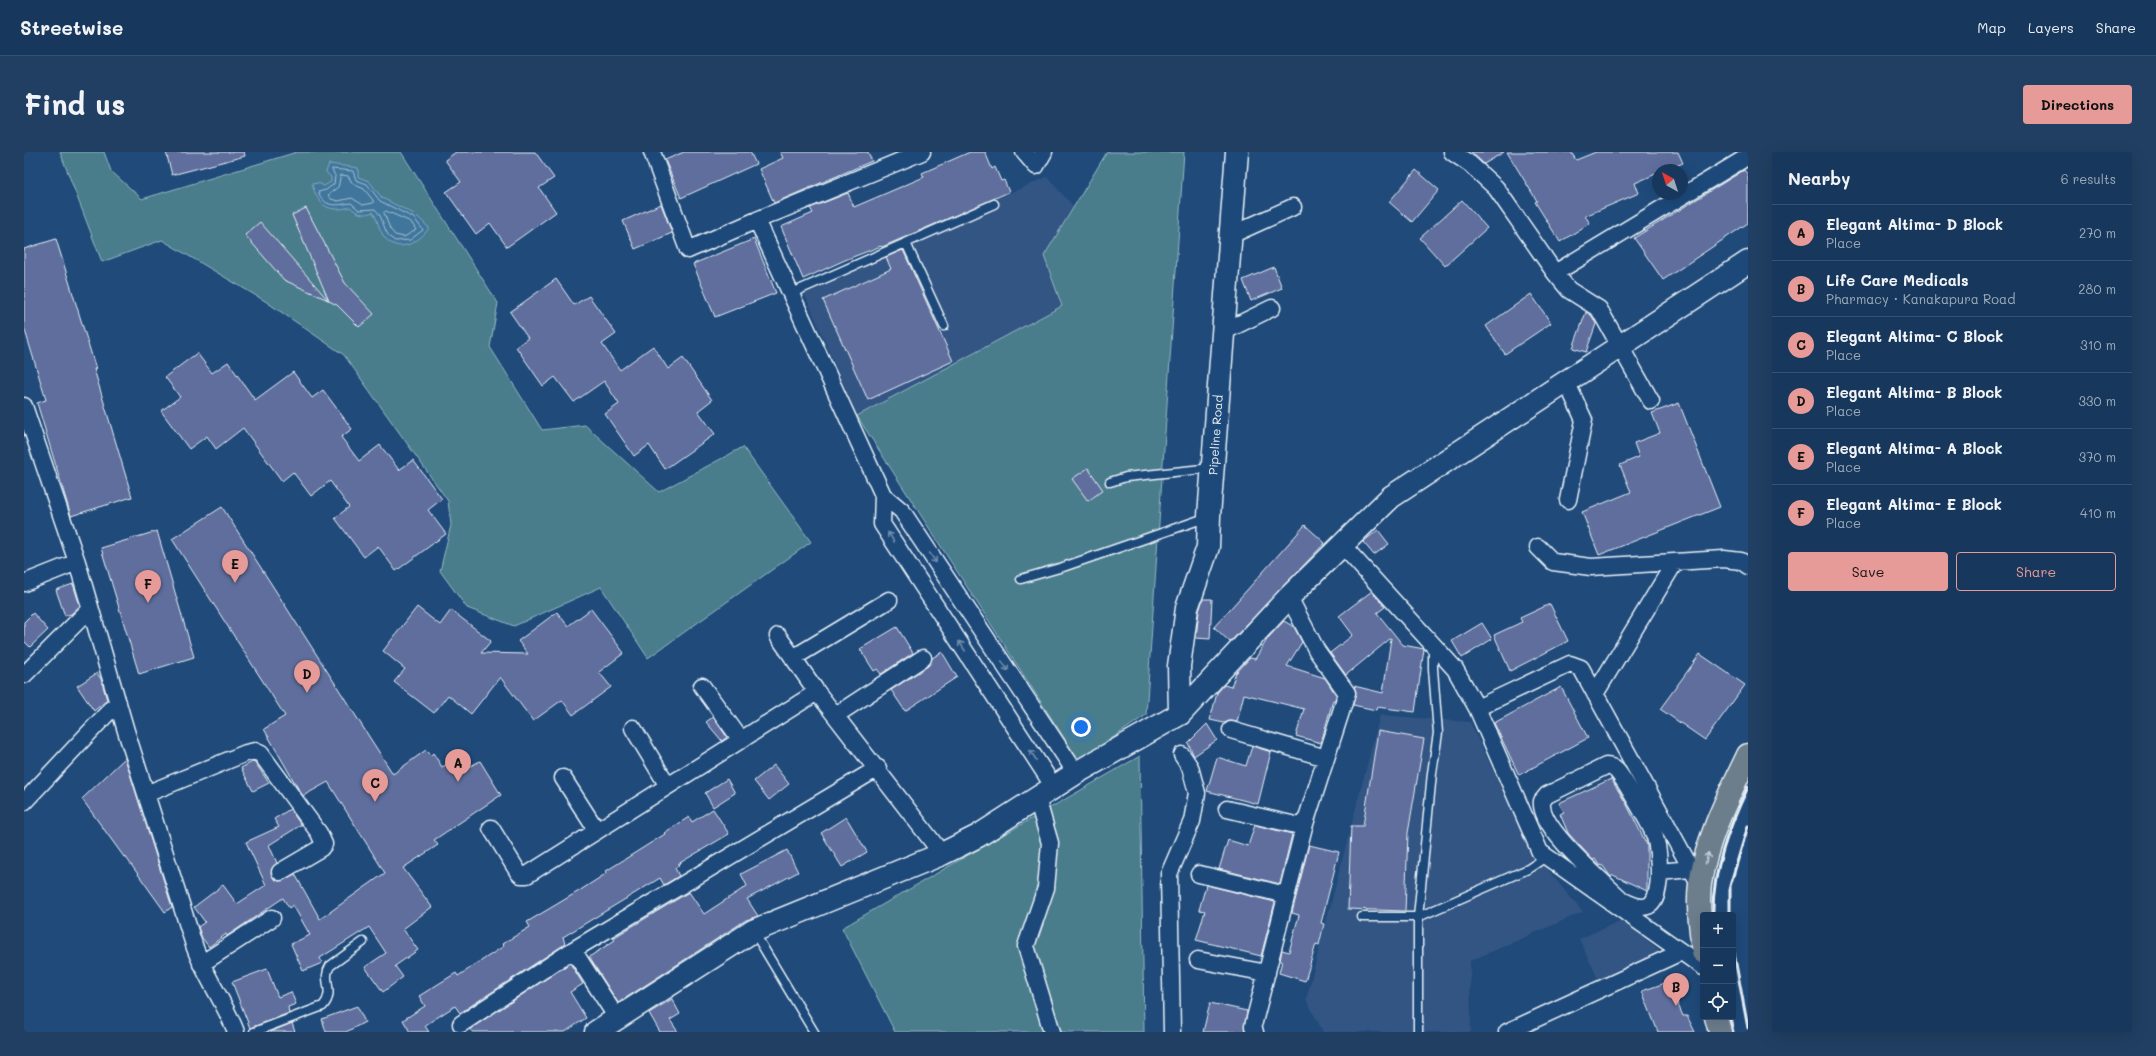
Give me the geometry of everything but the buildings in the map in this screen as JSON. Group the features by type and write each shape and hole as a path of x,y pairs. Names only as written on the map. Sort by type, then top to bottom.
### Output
{"highway":[{"path":"1703,948 1695,877 1709,850 1726,802 1748,755"},
{"path":"1717,1020 1720,1032"}],"street":[{"path":"652,152 688,250 922,152"},
{"path":"1024,152 1036,166 1044,152"},
{"name":"Pipeline Road","path":"1180,714 1179,666 1187,608 1208,546 1209,516 1237,152"},
{"path":"1452,152 1470,164 1496,188 1555,274 1569,290 1599,309 1651,401"},
{"path":"1555,274 1746,155"},
{"path":"1231,235 1293,207"},
{"path":"757,220 792,293 883,494 902,511 1076,773"},
{"path":"596,1032 753,931 942,854 978,836 1076,773 1180,714 1289,597 1343,546 1391,497 1748,262"},
{"path":"1223,332 1272,308"},
{"path":"1566,382 1584,420 1568,500"},
{"path":"24,406 77,562 146,794 201,964 226,1007 236,1032"},
{"path":"883,494 882,524 1045,793 1050,843 1046,888 1026,946 1052,1032"},
{"path":"1343,546 1455,669 1478,708 1543,854 1700,966"},
{"path":"1538,547 1553,562 1591,566 1724,559 1741,561 1748,566"},
{"path":"24,583 77,562"},
{"path":"1595,694 1675,562"},
{"path":"1255,1032 1253,1026 1304,827 1347,693 1317,651 1289,597"},
{"path":"793,658 889,600"},
{"path":"24,675 90,609"},
{"path":"778,636 817,692 878,768 942,854"},
{"path":"836,715 923,658"},
{"path":"1478,708 1570,664 1581,668 1695,877"},
{"path":"702,686 741,740"},
{"path":"490,828 518,872 521,875 527,875 817,692"},
{"path":"24,802 118,702"},
{"path":"633,728 668,786"},
{"path":"1231,730 1326,758"},
{"path":"146,794 246,753 255,751 261,754 319,833 324,844 321,848 280,872"},
{"path":"1172,1032 1169,874 1192,821 1197,793 1190,767 1182,755"},
{"path":"1610,766 1618,772 1654,835 1658,853 1659,872 1658,894 1652,904 1647,907 1632,906 1622,900 1556,837 1542,809 1541,805 1544,798 1547,795 1602,767 1610,766"},
{"path":"461,1024 573,950 878,768"},
{"path":"563,778 597,831"},
{"path":"1227,809 1304,827"},
{"path":"1543,854 1556,837"},
{"path":"1659,872 1695,877"},
{"path":"1199,874 1286,895"},
{"path":"201,964 272,918"},
{"path":"573,950 617,1018"},
{"path":"1507,1032 1681,952"},
{"path":"1198,960 1267,973"}],"lane":[{"path":"792,293 994,204"},
{"path":"906,243 944,326"},
{"path":"1110,482 1126,477 1213,468"},
{"path":"1021,579 1063,568 1209,516"},
{"path":"1418,1032 1418,917 1432,773 1438,733 1433,669 1433,644"},
{"path":"1362,917 1418,917 1528,869 1543,854"},
{"path":"753,931 814,1032"},
{"path":"254,1032 323,1006 330,994 326,972 330,966 363,942"}],"shaded area":[{"path":"60,152 104,152 111,171 142,199 297,152 401,152 498,303 490,347 542,430 585,425 659,492 743,447 811,542 648,658 601,587 514,626 467,608 440,571 451,525 448,501 344,355 265,301 162,240 102,262"},
{"path":"1107,152 1184,152 1146,715 1079,761 857,416 1062,306 1044,256"},
{"path":"1047,177 1074,207 1044,256 1062,306 857,416 800,283"},
{"path":"1380,715 1470,722 1530,849 1583,912 1470,961 1471,1032 1323,1032 1306,999"},
{"path":"1140,756 1144,1032 895,1032 842,928"},
{"path":"1622,920 1665,955 1600,983 1579,939"}],"water":[{"path":"329,164 358,168 358,177 369,181 382,198 416,215 429,228 413,243 400,246 394,245 383,235 373,212 363,214 358,213 350,207 336,209 325,206 321,203 314,192 312,184 318,183 324,186 331,182 331,177 326,172"}],"railway":[{"path":"1713,912 1715,882 1723,850 1728,833 1748,787"},
{"path":"1730,912 1730,886 1748,826"},
{"path":"1736,964 1748,1028"},
{"path":"1731,1020 1733,1032"}],"place":[{"name":"Elegant Altima- A Block","path":"235,583"},
{"name":"Elegant Altima- E Block","path":"148,603"},
{"name":"Elegant Altima- B Block","path":"307,693"},
{"name":"Elegant Altima- D Block","path":"458,782"},
{"name":"Elegant Altima- C Block","path":"375,802"},
{"name":"Life Care Medicals","path":"1676,1006"}]}
